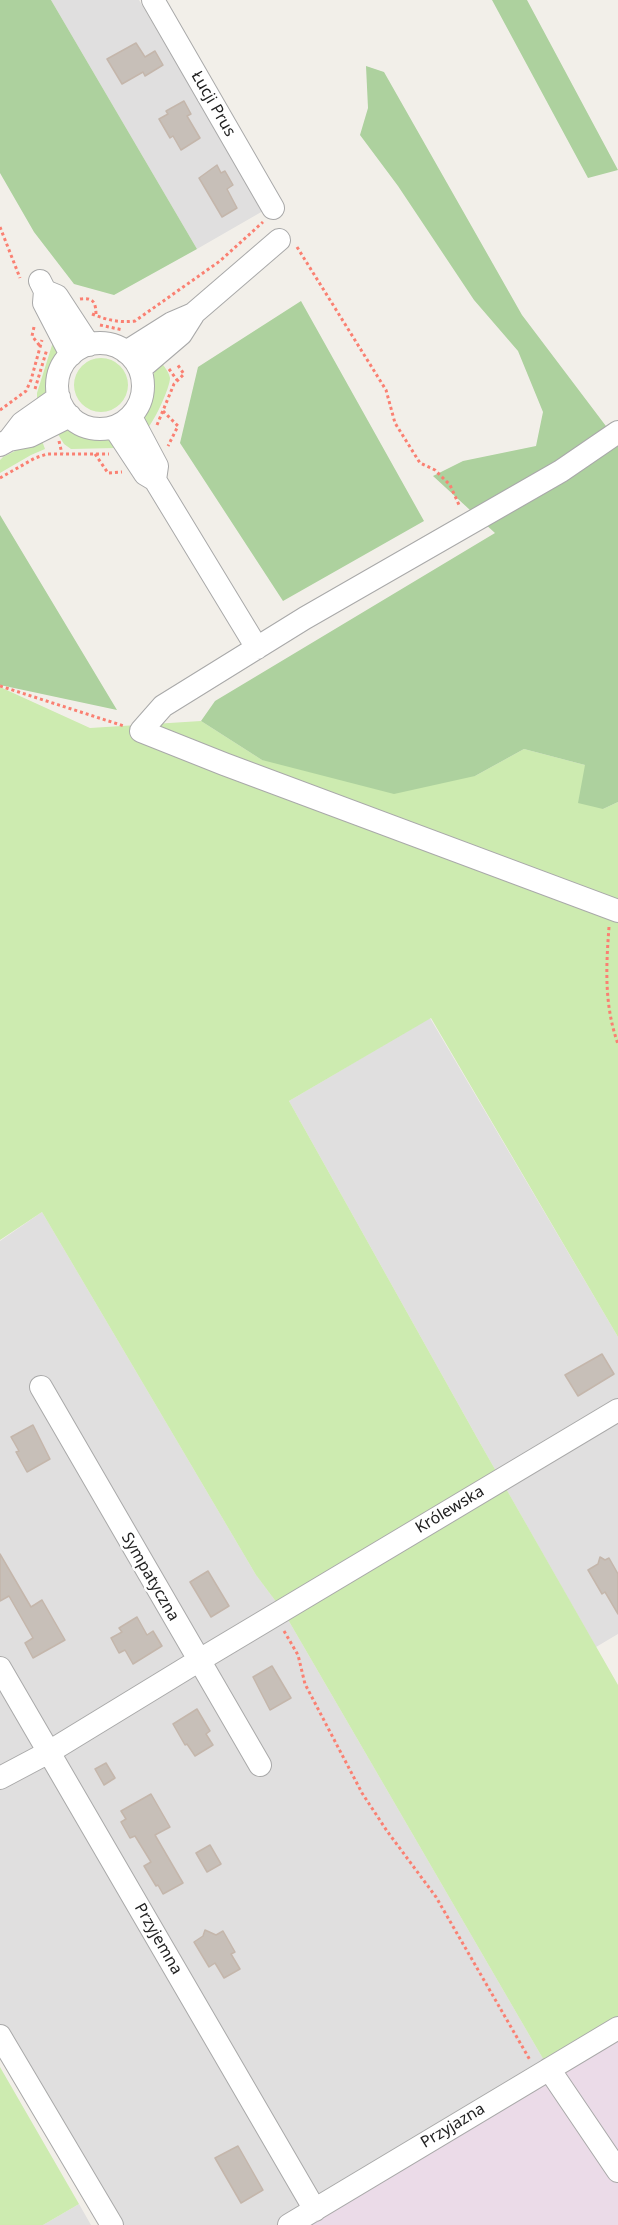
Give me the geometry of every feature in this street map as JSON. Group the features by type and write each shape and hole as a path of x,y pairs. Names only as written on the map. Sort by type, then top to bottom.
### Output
{"street":[{"name":"Łucji Prus","path":"153,0 270,214"},
{"path":"85,341 131,350 181,334 194,314 286,241"},
{"path":"35,284 57,296 85,341"},
{"path":"85,341 59,374 64,406 90,428 102,429 122,422 138,406 143,382 131,350"},
{"path":"4,442 22,423 64,406"},
{"path":"122,422 257,648"},
{"path":"614,910 141,731 164,706 257,648 561,471 618,432"},
{"name":"Sympatyczna","path":"41,1387 260,1765"},
{"name":"Królewska","path":"49,1752 198,1660 618,1410"},
{"name":"Przyjemna","path":"0,1668 315,2210"},
{"path":"0,1778 49,1752"},
{"name":"Przyjazna","path":"289,2225 618,2028"},
{"path":"0,2036 112,2225"},
{"path":"543,2072 618,2171"}],"path":[{"path":"89,313 108,321 123,323 135,321 220,261 270,214"},
{"path":"0,227 35,284"},
{"path":"286,241 386,390 395,423 420,463 435,470 450,485 468,525"},
{"path":"85,341 118,330 131,350"},
{"path":"0,410 26,391 45,331"},
{"path":"31,396 37,384 50,340"},
{"path":"154,432 174,384 184,374"},
{"path":"95,454 108,473 151,471 178,426 163,411"},
{"path":"0,478 35,458 47,454 114,454"},
{"path":"0,686 141,731"},
{"path":"614,910 606,974 608,1004 618,1044"},
{"path":"277,1614 298,1654 305,1684 362,1793 436,1897 543,2072"}],"shaded area":[{"path":"51,0 139,0 263,211 197,249"},
{"path":"430,1018 618,1337 618,1634 596,1647 289,1101"},
{"path":"42,1212 256,1575 283,1611 549,2069 289,2225 113,2225 0,2027 0,1241"},
{"path":"618,2030 618,2225 289,2225"},
{"path":"79,2204 91,2225 43,2225"}],"green space":[{"path":"0,0 51,0 197,249 114,295 74,284 34,232 0,173"},
{"path":"492,0 527,0 618,170 588,178"},
{"path":"366,66 384,72 522,315 618,442 618,802 603,809 578,803 585,765 524,749 475,776 394,794 262,760 201,721 215,701 495,533 433,476 463,461 536,446 543,412 518,351 474,300 398,186 360,135 368,108"},
{"path":"301,301 424,521 283,601 180,443 198,367"},
{"path":"53,342 59,353 45,396 37,399 37,393"},
{"path":"96,358 106,358 116,362 124,370 128,385 124,400 116,408 106,412 96,412 86,408 78,400 74,390 74,380 78,370 86,362"},
{"path":"160,361 169,374 169,383 156,414 145,431 143,422 145,411 154,374"},
{"path":"72,429 109,438 116,448 71,449 64,444 56,431"},
{"path":"41,438 45,449 0,473 0,460 3,457"},
{"path":"0,515 117,710 0,685"},
{"path":"0,687 90,728 201,721 262,760 475,776 524,749 585,765 603,809 618,802 618,1337 431,1018 289,1101 618,1685 618,2028 549,2069 283,1611 256,1575 42,1212 0,1240"},
{"path":"0,2067 79,2204 43,2225 0,2225"}],"building":[{"path":"136,43 145,57 155,51 163,65 145,76 143,72 122,84 107,59"},
{"path":"184,101 191,114 187,116 200,138 181,150 173,136 170,138 159,119 168,114 166,111"},
{"path":"217,165 221,173 225,171 233,185 227,189 237,208 222,217 199,178"},
{"path":"602,1354 614,1374 578,1396 565,1375"},
{"path":"33,1425 50,1459 27,1472 11,1437"},
{"path":"0,1554 31,1607 42,1600 65,1640 33,1658 25,1643 33,1638 9,1596 0,1601"},
{"path":"600,1557 605,1560 609,1558 618,1574 618,1614 605,1592 602,1594 588,1570 598,1564"},
{"path":"208,1571 229,1606 211,1617 190,1582"},
{"path":"137,1617 147,1635 153,1631 162,1646 133,1664 125,1650 119,1653 111,1638 122,1632 119,1628"},
{"path":"272,1666 291,1698 270,1710 253,1677"},
{"path":"197,1709 210,1731 206,1734 213,1745 195,1756 187,1744 185,1745 173,1724"},
{"path":"106,1763 115,1778 104,1785 95,1769"},
{"path":"151,1794 170,1827 155,1835 183,1883 163,1894 144,1866 151,1862 135,1836 130,1838 121,1822 126,1819 121,1811"},
{"path":"210,1845 221,1864 207,1872 196,1853"},
{"path":"205,1930 216,1935 223,1931 235,1952 231,1954 240,1969 224,1978 215,1963 209,1967 194,1942 203,1936"},
{"path":"238,2146 263,2190 241,2203 215,2158"}]}
